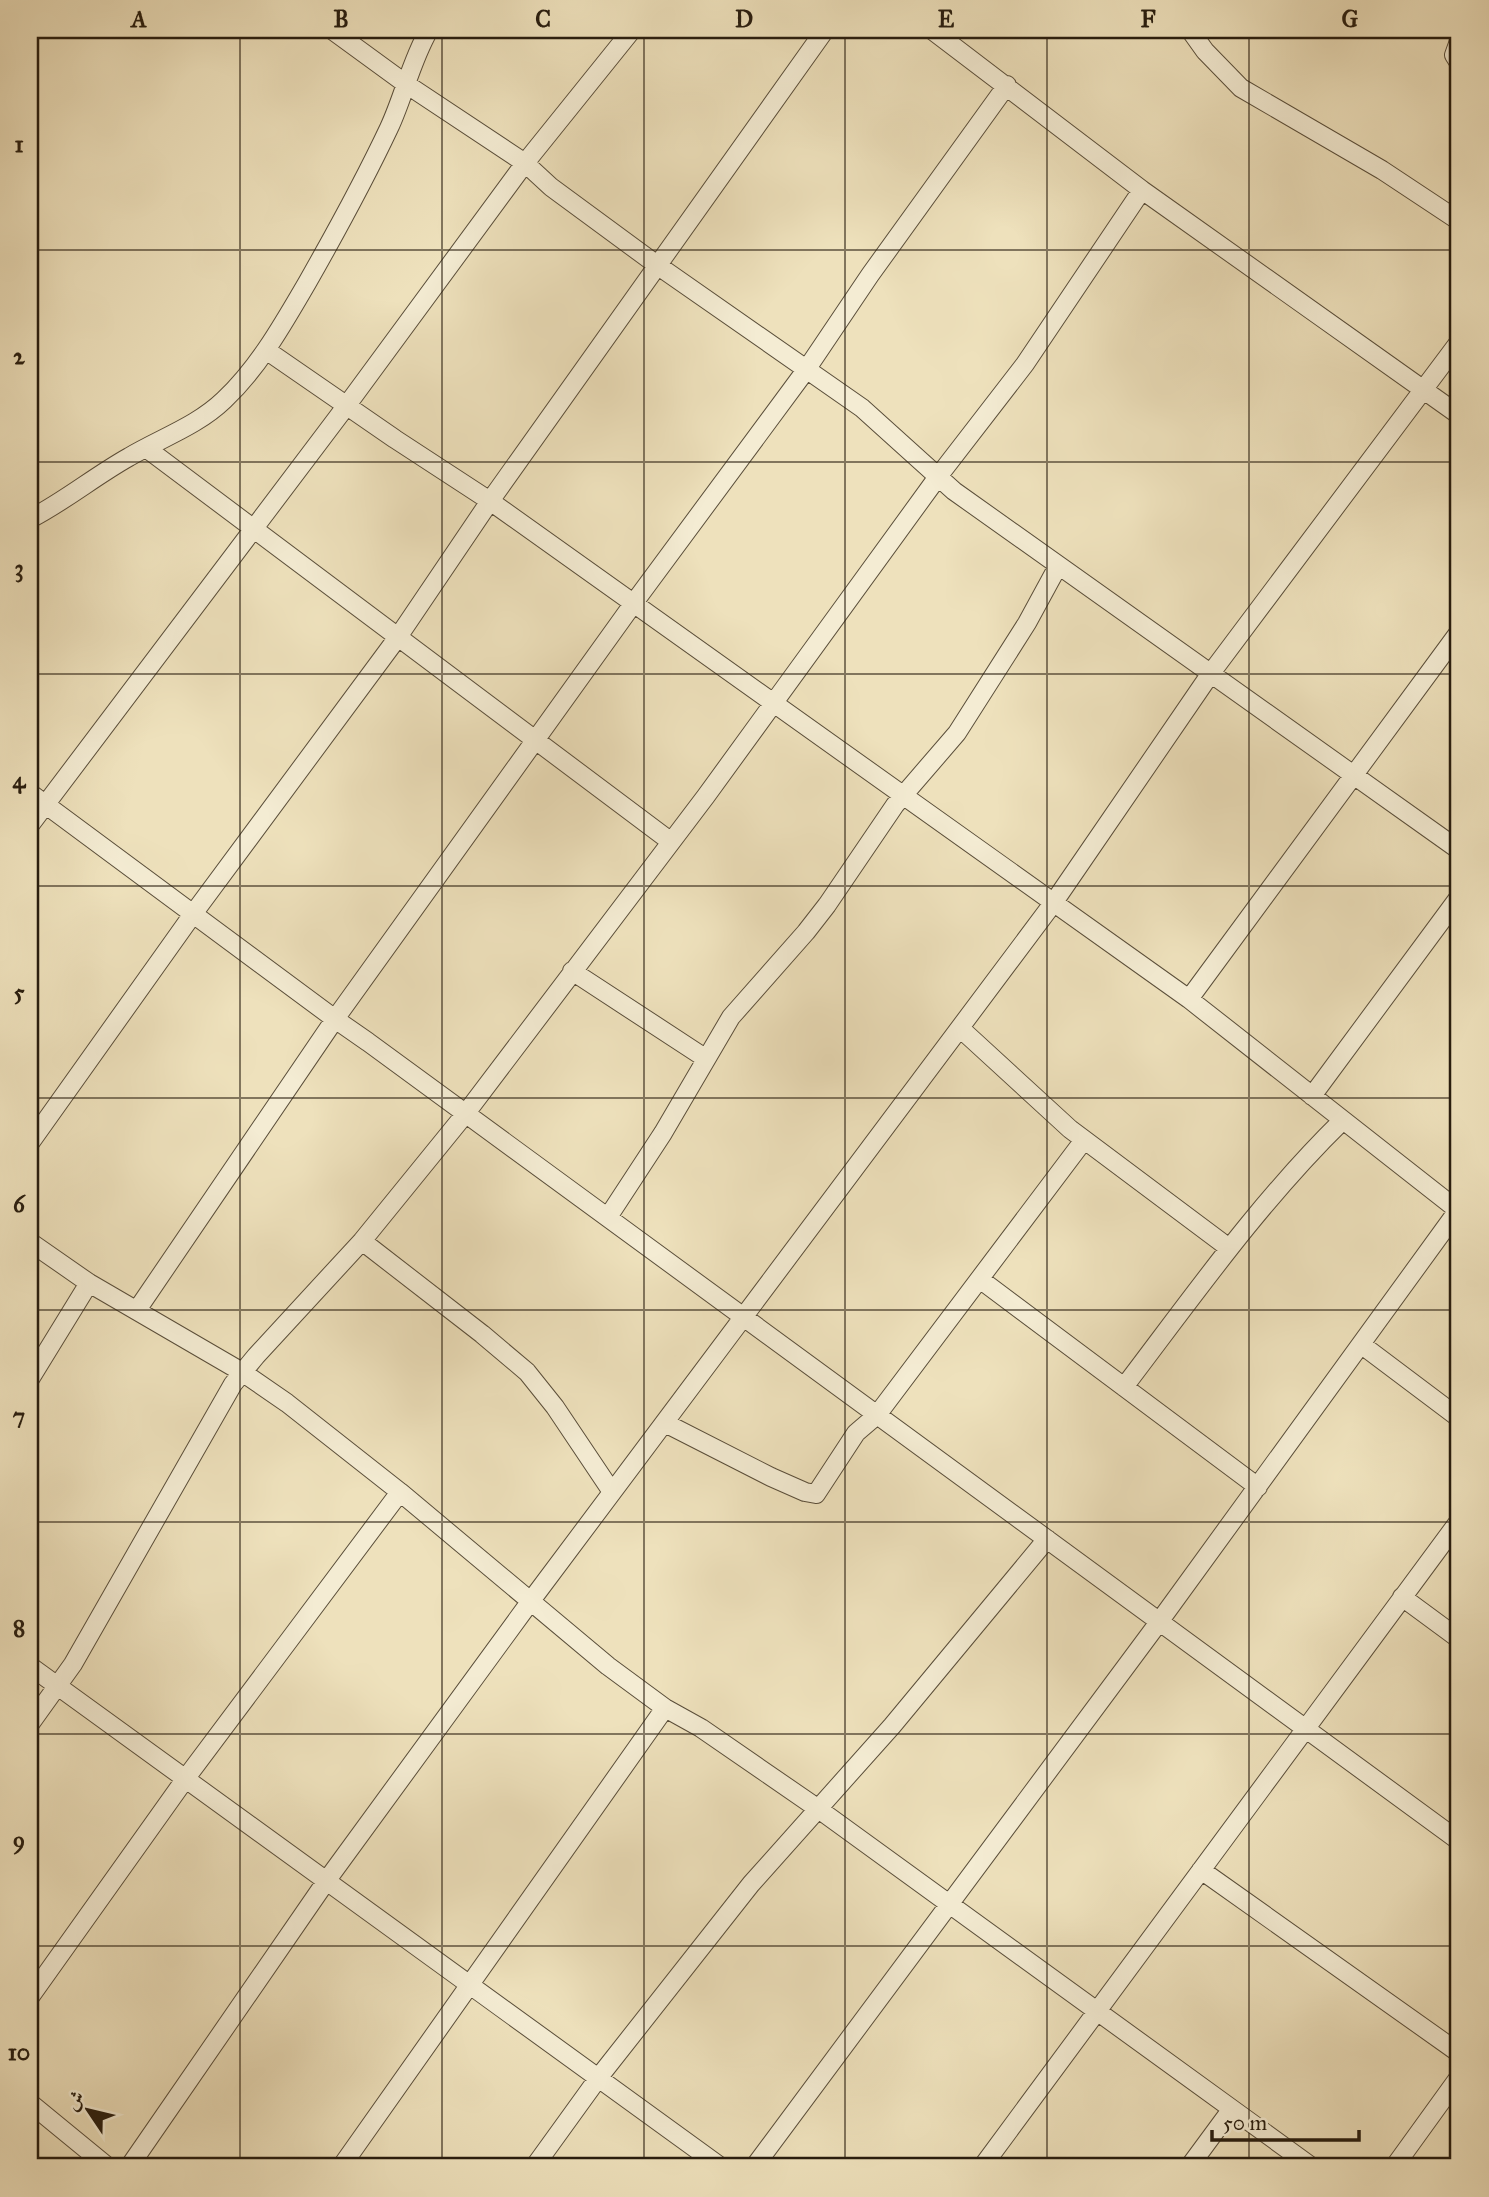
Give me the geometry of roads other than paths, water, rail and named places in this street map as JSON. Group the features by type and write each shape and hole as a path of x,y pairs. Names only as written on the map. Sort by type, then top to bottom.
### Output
{"street":[{"path":"332,30 406,84 525,163 551,187 657,265 884,426 937,478 1459,850"},
{"path":"30,519 72,496 113,467 194,424 247,376 266,350 337,230 390,126 412,63 429,30"},
{"path":"30,825 347,405 525,163 632,30"},
{"path":"30,1143 193,914 398,637 490,501 825,30"},
{"path":"932,30 1142,190 1459,415"},
{"path":"1190,30 1205,51 1241,88 1382,170 1459,221"},
{"path":"1459,41 1454,55 1459,64"},
{"path":"136,1310 335,1020 633,604 806,370 870,275 1007,85"},
{"path":"30,1724 59,1686 221,1402 242,1372 362,1241 466,1113 706,796 937,478 1025,363 1142,190"},
{"path":"129,2167 327,1880 743,1316 961,1029 1054,902 1211,673 1459,342"},
{"path":"266,350 490,501 1189,999 1459,1210 1159,1622 754,2167"},
{"path":"146,448 670,841"},
{"path":"608,1217 663,1133 731,1017 786,957 827,905 903,795 933,763 976,705 1027,623 1058,566"},
{"path":"1189,999 1459,632"},
{"path":"30,793 335,1020 466,1113 1459,1841"},
{"path":"1312,1096 1459,897"},
{"path":"572,971 705,1058"},
{"path":"961,1029 1084,1140 1229,1248"},
{"path":"1124,1387 1229,1248 1290,1175 1343,1120"},
{"path":"664,1423 771,1477 814,1495 821,1490 856,1433 877,1415 1084,1140"},
{"path":"362,1241 527,1372 555,1407 612,1492"},
{"path":"30,1242 89,1283 242,1372 288,1403 400,1492 599,1659 665,1708 701,1728 817,1808 1312,2167"},
{"path":"981,1280 1258,1487"},
{"path":"30,1378 89,1283"},
{"path":"1362,1345 1459,1418"},
{"path":"30,1997 186,1778 400,1492"},
{"path":"982,2167 1459,1521"},
{"path":"534,2167 599,2077 751,1884 892,1726 1047,1539"},
{"path":"1402,1597 1459,1639"},
{"path":"30,1665 721,2167"},
{"path":"341,2167 665,1708"},
{"path":"1201,1870 1459,2053"},
{"path":"1394,2167 1459,2077"},
{"path":"30,2103 108,2167"},
{"path":"1189,2167 1231,2110"}]}
